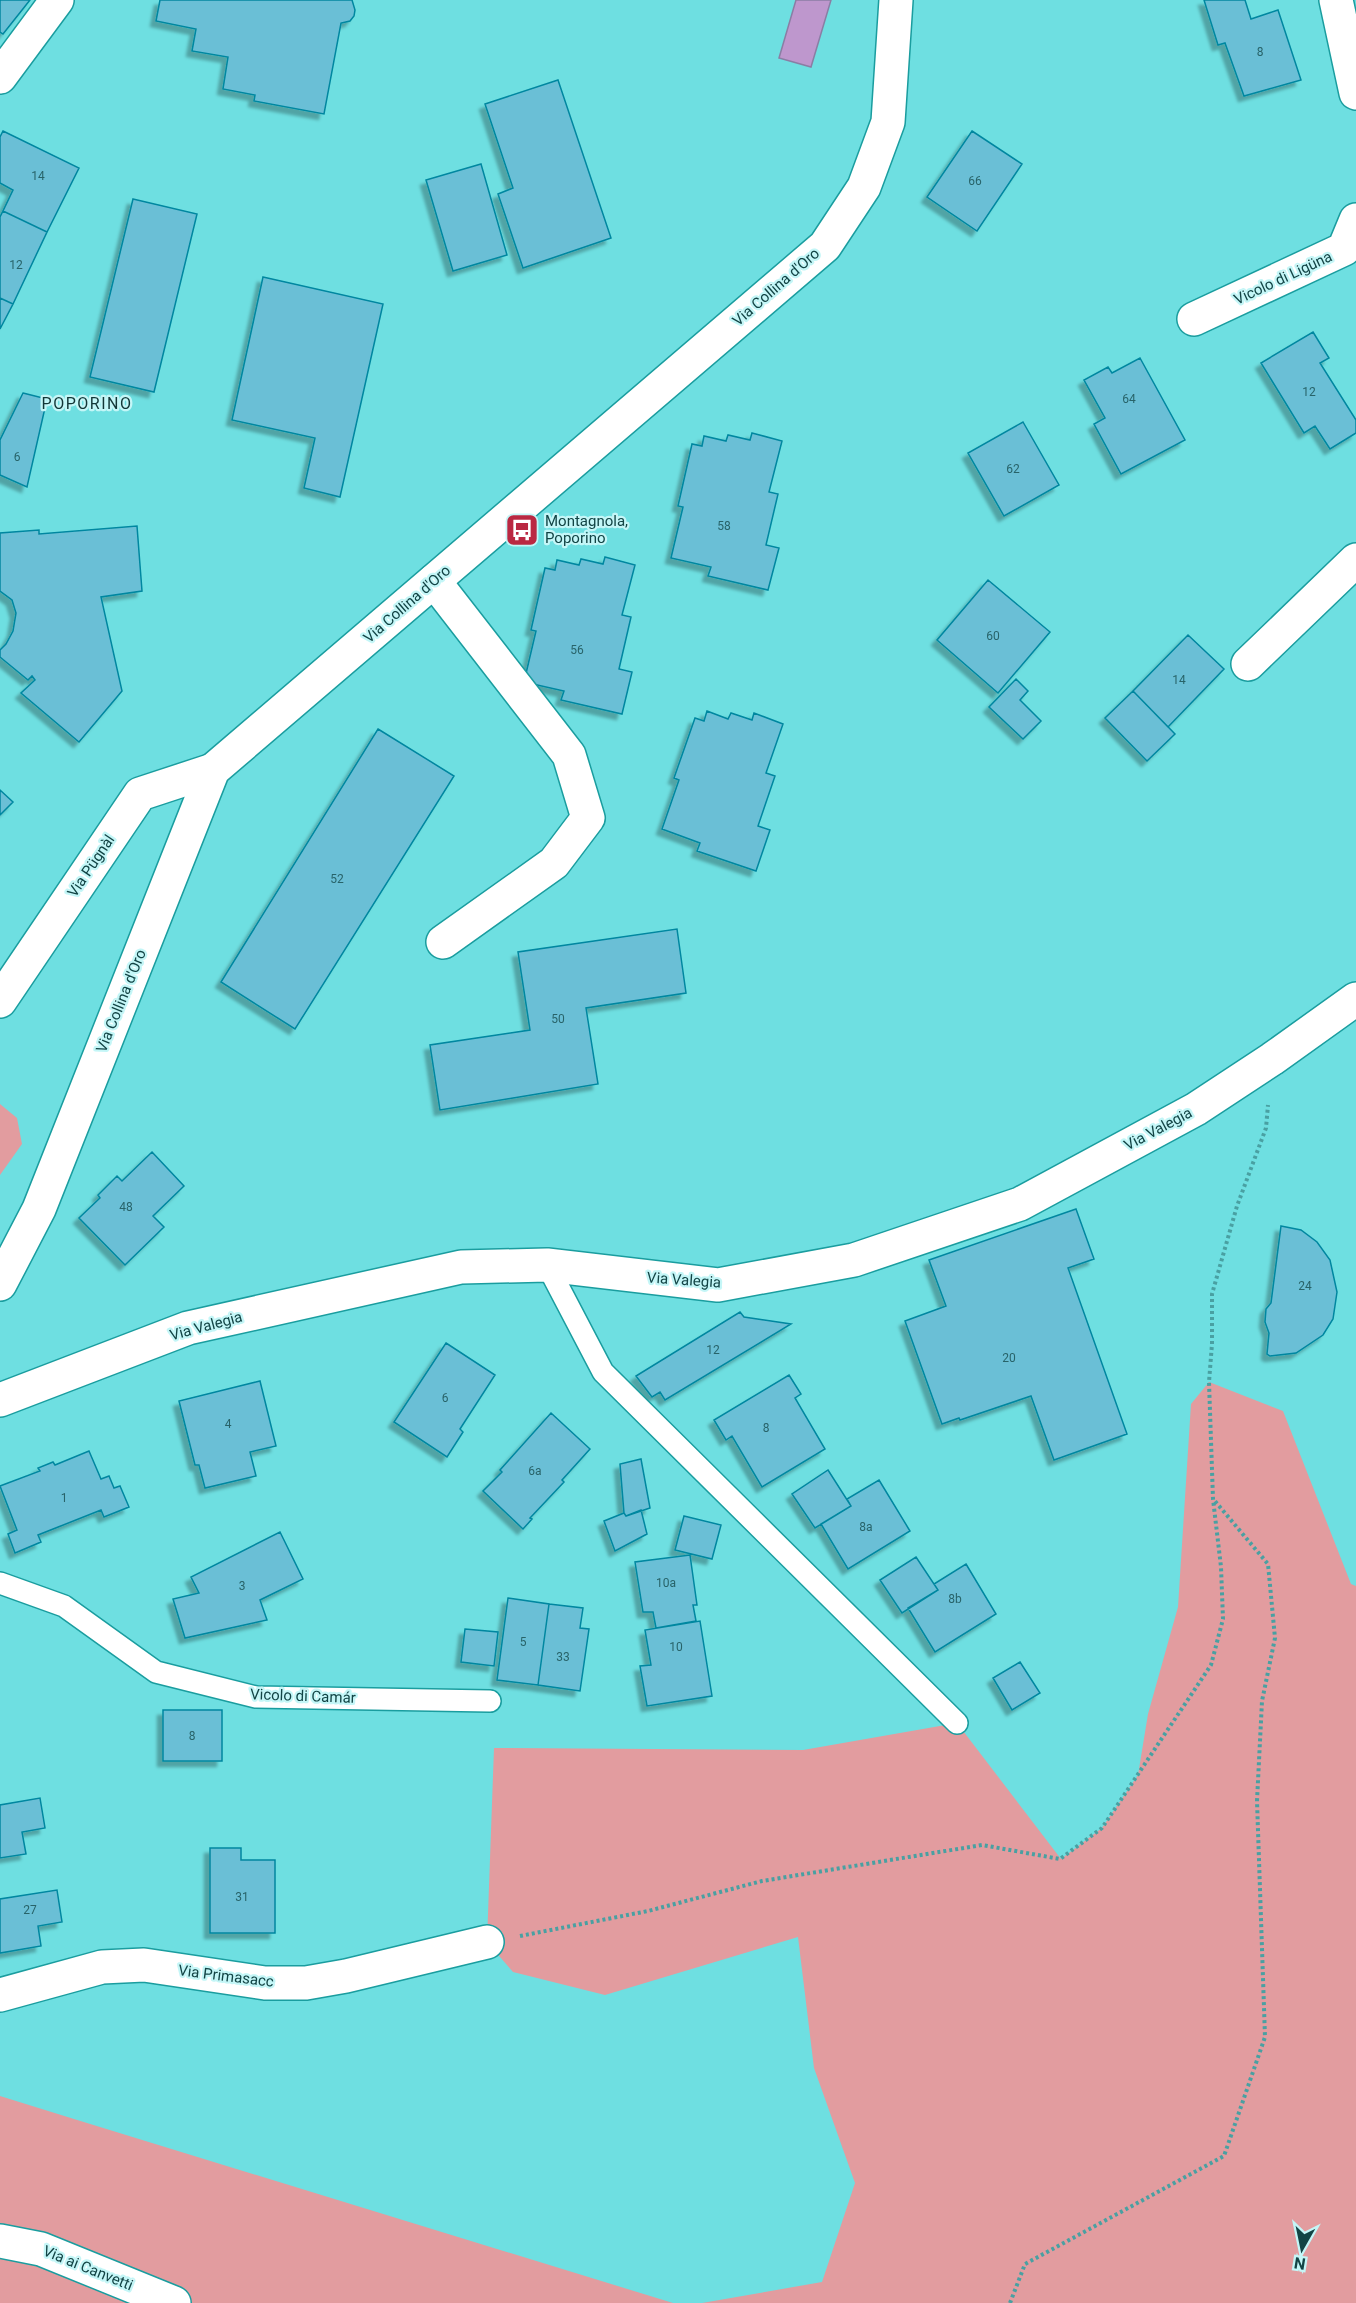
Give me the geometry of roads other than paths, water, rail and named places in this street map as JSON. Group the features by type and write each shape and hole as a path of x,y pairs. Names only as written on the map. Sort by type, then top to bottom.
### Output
{"street":[{"path":"0,77 57,0"},
{"name":"Via Collina d'Oro","path":"0,1284 39,1209 213,770 825,246 864,187 888,122 896,0"},
{"path":"1336,0 1356,93"},
{"name":"Vicolo di Ligüna","path":"1194,320 1344,249 1356,220"},
{"path":"1248,664 1356,560"},
{"path":"434,581 569,755 588,818 554,863 443,942"},
{"name":"Via Pügnàl","path":"0,1001 140,794 213,770"},
{"name":"Via Valegia","path":"0,1400 188,1328 461,1268 546,1265 718,1285 854,1260 1020,1204 1196,1109 1354,1003"},
{"name":"Via Primasacc","path":"0,1995 102,1967 144,1965 266,1983 306,1983 346,1976 487,1942"},
{"name":"Via ai Canvetti","path":"0,2241 41,2249 174,2303"}],"lane":[{"path":"546,1265 603,1372 957,1723"},
{"name":"Vicolo di Camár","path":"0,1583 64,1606 156,1671 256,1697 490,1701"}],"place":[{"name":"Montagnola, Poporino","path":"522,530"}],"district":[{"name":"POPORINO","path":"87,403"}]}
